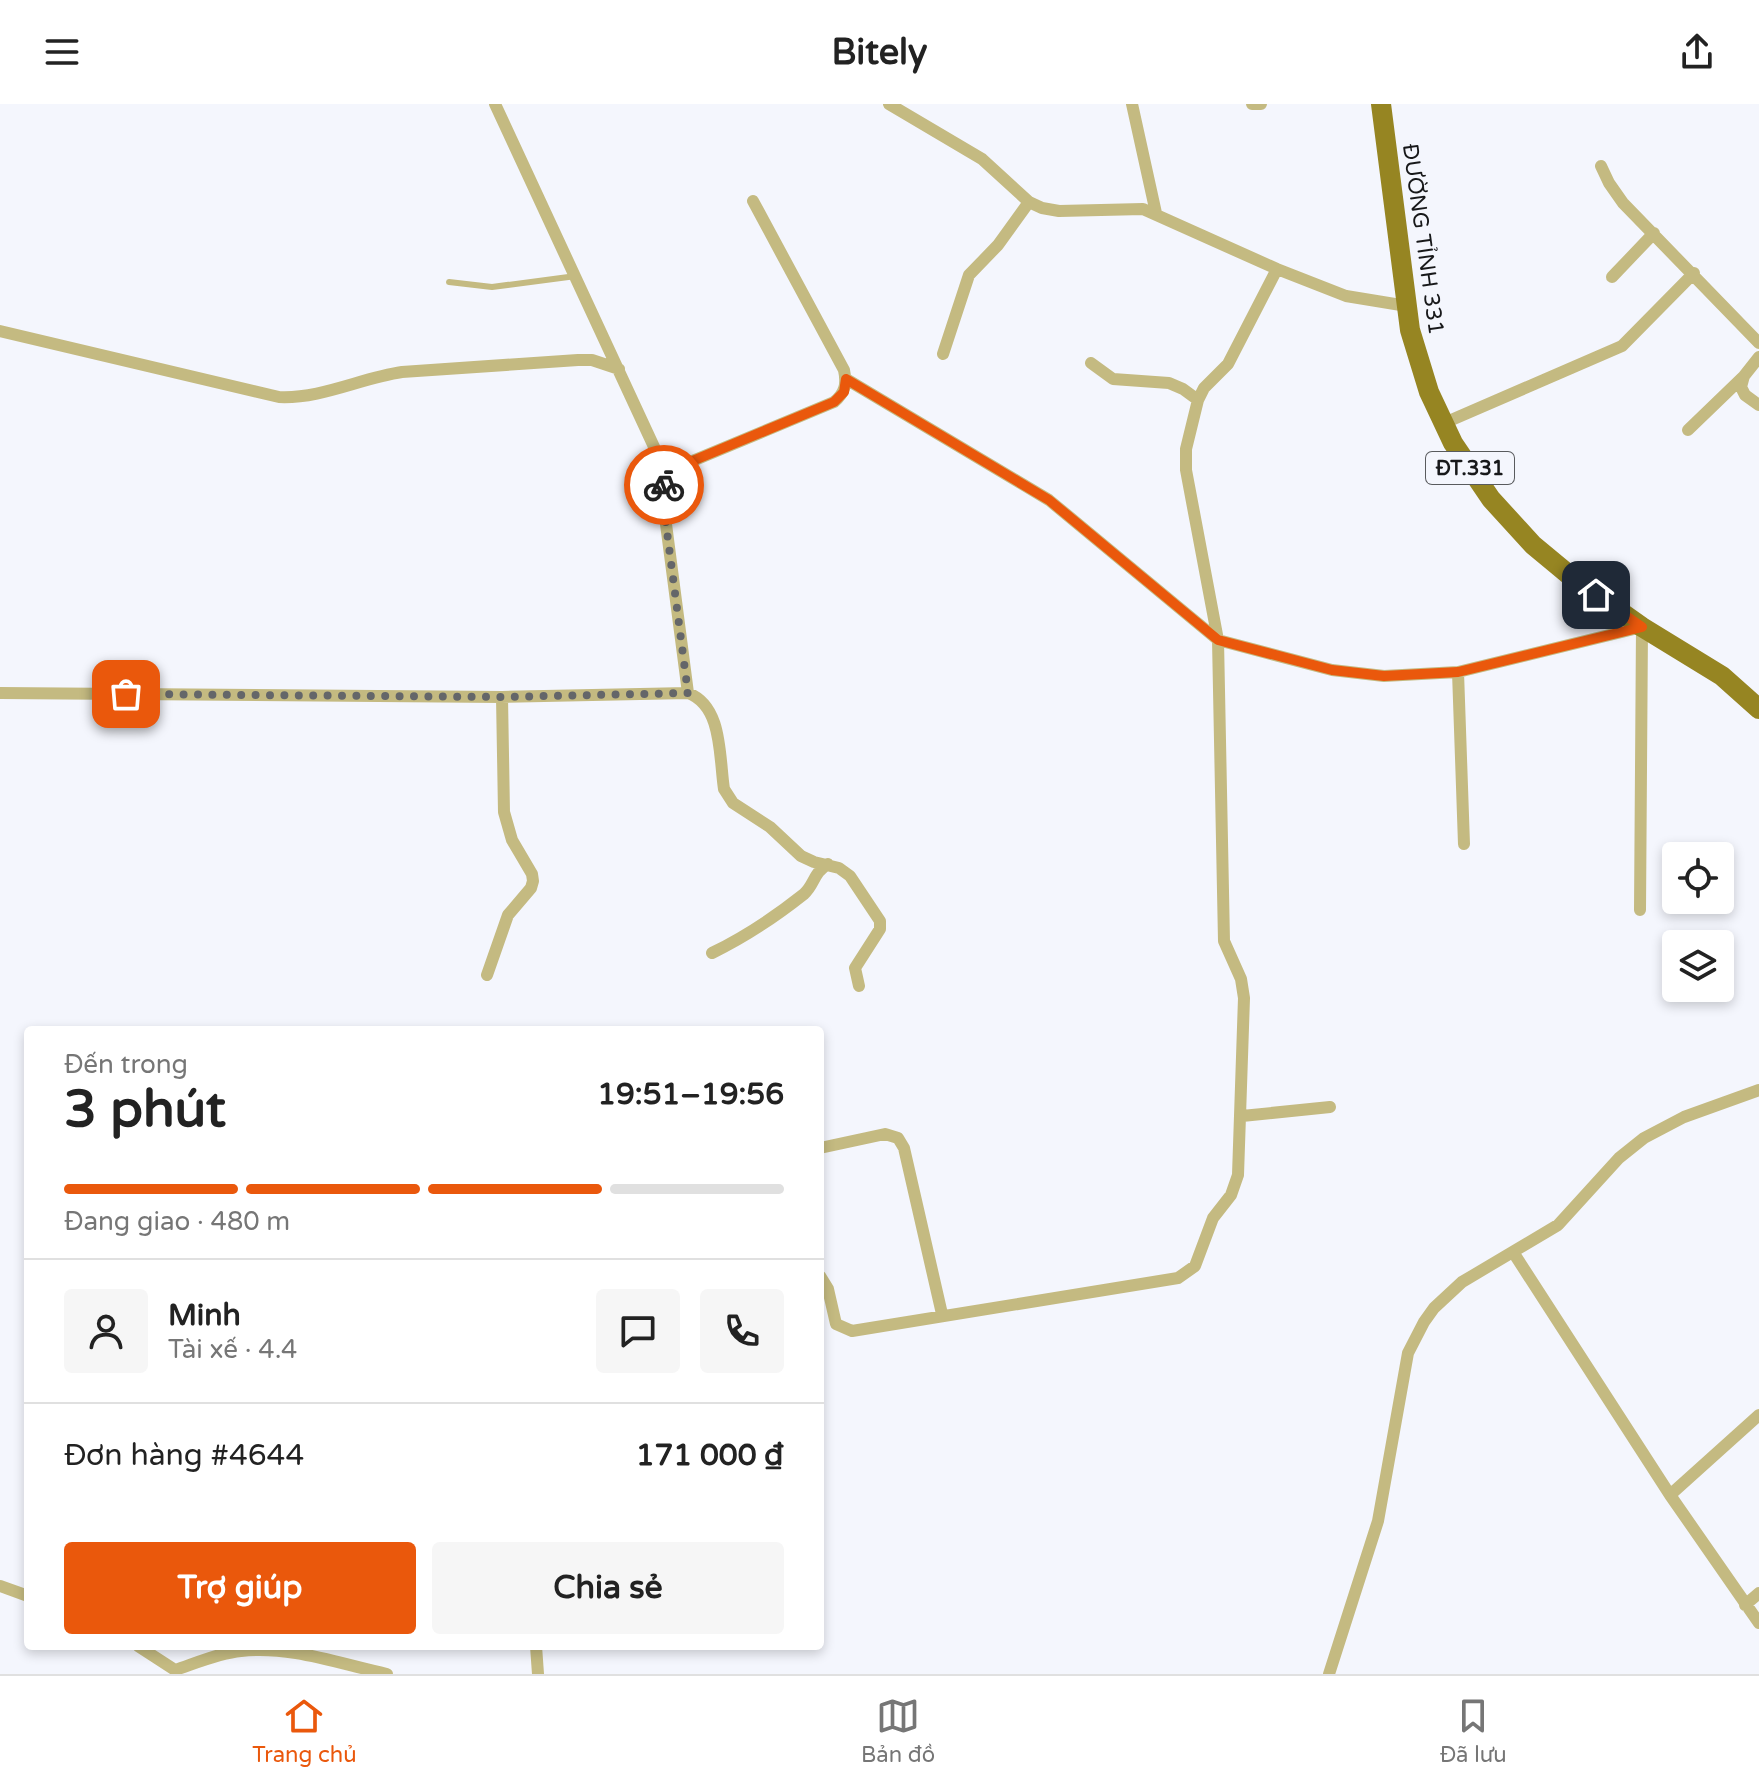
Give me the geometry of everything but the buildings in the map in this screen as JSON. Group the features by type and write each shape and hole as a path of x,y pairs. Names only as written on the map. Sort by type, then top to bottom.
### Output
{"main road":[{"name":"ĐƯỜNG TỈNH 331","path":"1381,104 1410,330 1442,424 1491,499 1533,545 1642,627 1722,676 1759,709"}],"street":[{"path":"495,104 668,477"},
{"path":"889,104 982,159 1029,202 1059,211 1135,208 1156,213 1277,269 1346,296 1407,306"},
{"path":"1132,104 1156,213"},
{"path":"1252,104 1261,104"},
{"path":"1601,166 1616,195 1759,343"},
{"path":"688,693 663,501 663,489 668,477 684,464 834,402 844,392 846,379 753,201"},
{"path":"943,354 969,275 998,245 1029,202"},
{"path":"1612,277 1654,233"},
{"path":"824,1282 836,1324 847,1331 1185,1275 1195,1266 1213,1218 1236,1186 1242,1116 1244,988 1224,941 1218,640 1186,470 1186,449 1204,388 1228,364 1277,269"},
{"path":"1442,424 1622,346 1694,273"},
{"path":"0,331 279,397 309,395 378,375 402,372 578,360 592,360 619,369"},
{"path":"1688,430 1744,376 1759,357"},
{"path":"1091,363 1113,379 1169,383 1198,400"},
{"path":"1744,376 1742,392 1759,405"},
{"path":"846,379 1049,500 1218,640 1358,674 1384,676 1458,672 1642,627 1640,910"},
{"path":"1458,672 1464,844"},
{"path":"0,693 502,697 688,693 705,703 714,718 728,799 770,827 801,856 839,868 850,876 879,918 880,929 855,968 859,986"},
{"path":"487,975 508,915 531,888 533,881 512,840 504,812 502,697"},
{"path":"712,953 756,929 805,892 816,873 828,864"},
{"path":"1329,1674 1378,1521 1408,1353 1434,1308 1462,1282 1558,1225 1619,1158 1644,1138 1684,1117 1759,1090"},
{"path":"1242,1116 1330,1107"},
{"path":"824,1147 885,1134 898,1138 904,1148 942,1314"},
{"path":"1513,1252 1670,1495 1759,1623"},
{"path":"1670,1495 1759,1415"},
{"path":"0,1586 24,1595"},
{"path":"1745,1605 1759,1593"},
{"path":"143,1650 172,1672 195,1670 236,1651 248,1650"},
{"path":"270,1650 387,1674"},
{"path":"536,1650 538,1674"}],"lane":[{"path":"449,282 492,287 576,276"}],"way so far":[{"path":"126,694 502,697 688,693 663,501 664,485"}],"route":[{"path":"664,485 678,467 834,402 844,392 846,379 1049,500 1218,640 1358,674 1384,676 1458,672 1642,627 1596,595"}]}
